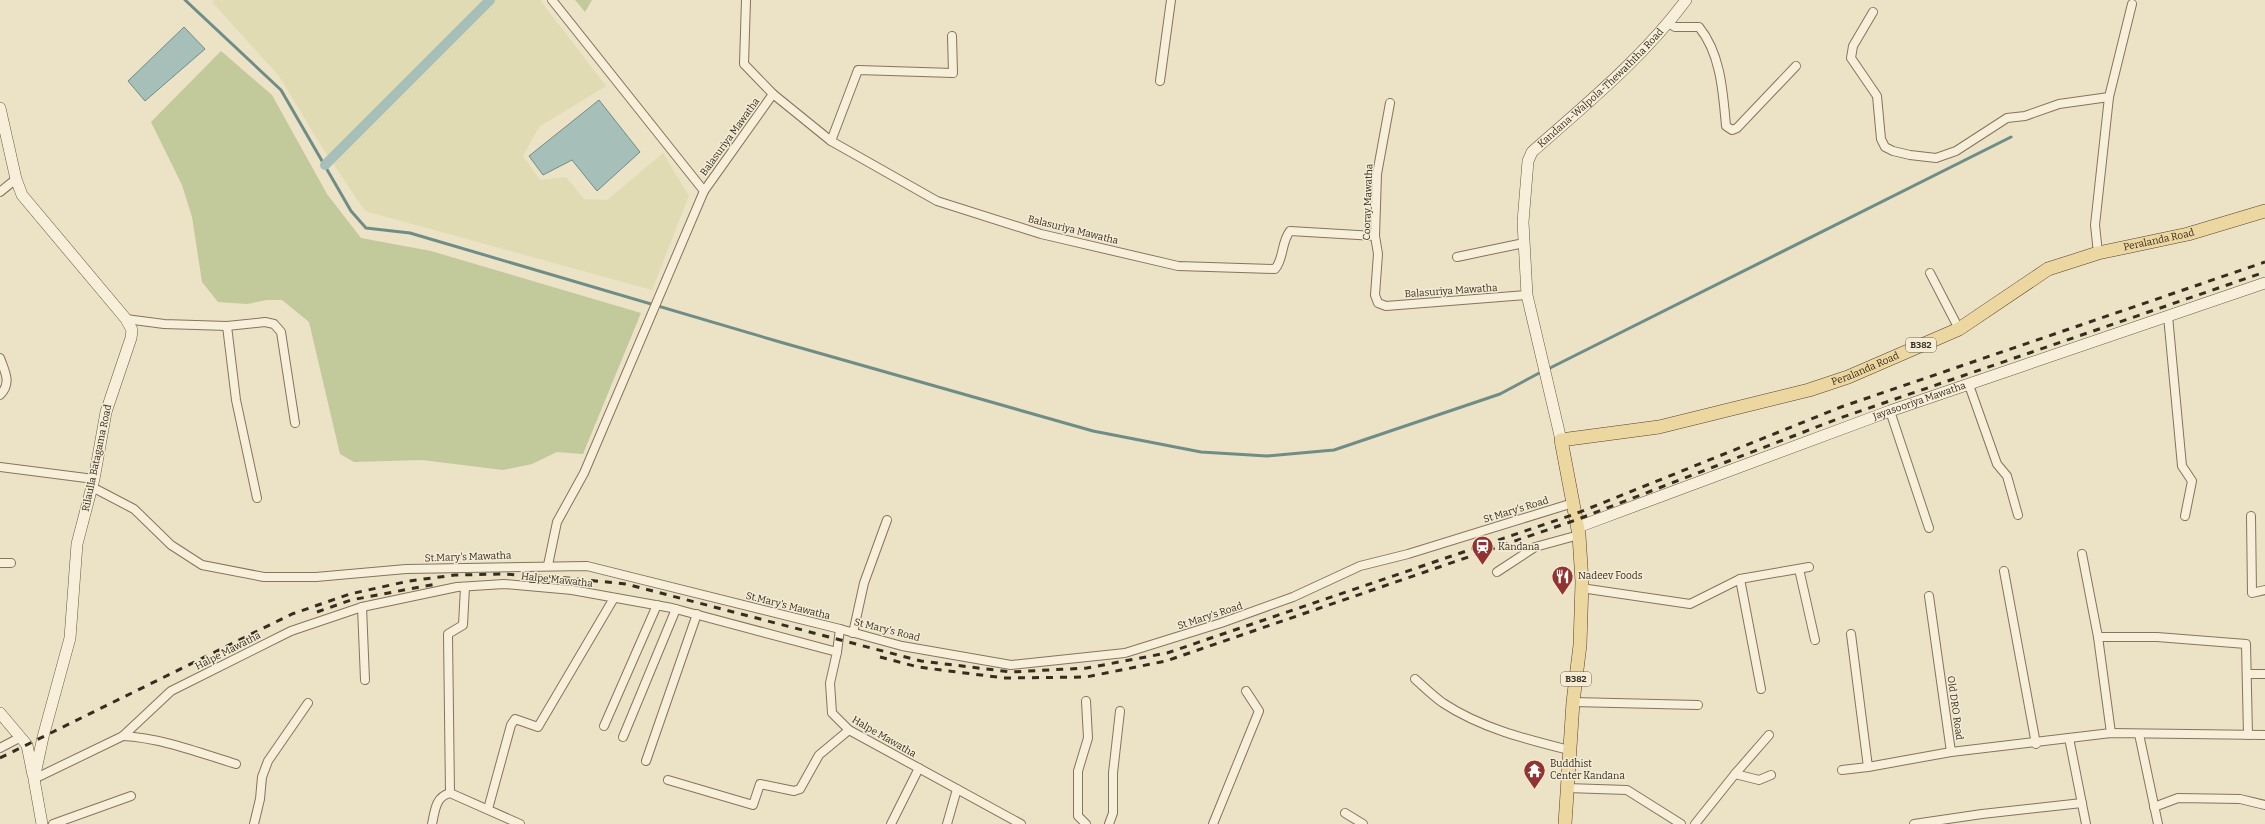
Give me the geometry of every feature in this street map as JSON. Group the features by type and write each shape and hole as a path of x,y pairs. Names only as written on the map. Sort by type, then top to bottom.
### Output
{"main road":[{"name":"Peralanda Road","path":"1561,440 1659,427 1809,390 1848,377 1959,328 2048,269 2098,253 2188,234 2265,211"},
{"name":"B382","path":"1561,440 1578,531 1581,588 1580,645 1573,702 1565,824"}],"street":[{"path":"552,0 704,191"},
{"name":"Balasuriya Mawatha","path":"746,0 744,64 773,94 831,141 938,201 1041,234 1178,266 1275,269 1279,265 1286,237 1290,231 1375,236"},
{"path":"1160,81 1171,0"},
{"name":"Kandana-Walpola-Thewaththa Road","path":"1561,440 1527,296 1523,222 1526,171 1532,152 1589,102 1668,23 1686,0"},
{"path":"2098,253 2095,225 2109,97 2132,4"},
{"path":"1873,12 1853,46 1851,58 1877,96 1881,139 1885,146 1893,151 1936,158 1956,151 2007,118 2025,116 2059,104 2109,97"},
{"path":"1668,23 1675,26 1699,27 1705,35 1722,80 1726,126 1732,130 1737,128 1796,66"},
{"path":"831,141 858,70 953,73 952,36"},
{"name":"Balasuriya Mawatha","path":"548,565 557,522 584,473 704,191 773,94"},
{"name":"Cooray Mawatha","path":"1378,303 1375,295 1378,254 1375,236 1377,174 1390,102"},
{"name":"Rilaulla Batagama Road","path":"0,108 16,179 22,195 126,319 132,330 131,338 106,412 93,483 77,544 70,638 43,737 34,779 42,824"},
{"path":"0,192 16,179"},
{"path":"1457,257 1524,243"},
{"path":"1930,273 1959,328"},
{"name":"Jayasooriya Mawatha","path":"1578,531 1890,412 2265,283"},
{"name":"Balasuriya Mawatha","path":"1378,303 1386,306 1527,296"},
{"path":"2168,316 2182,466 2192,481 2185,516"},
{"path":"126,319 164,324 227,326 265,322 274,324 281,332 295,423"},
{"path":"227,326 236,400 256,498"},
{"path":"0,358 8,379 5,390 0,395"},
{"path":"1969,385 1997,464 2007,476 2018,515"},
{"path":"1890,412 1929,528"},
{"path":"0,467 93,483"},
{"name":"St.Mary's Mawatha","path":"93,483 134,509 171,545 202,565 264,577 316,577 406,569 548,565 587,566 840,629 837,652"},
{"name":"St Mary's Road","path":"840,629 902,646 1011,664 1125,652 1222,623 1293,597 1360,566 1408,554 1573,503"},
{"path":"2251,516 2252,593 2265,590"},
{"path":"853,632 864,583 887,520"},
{"path":"1497,572 1535,548 1578,531"},
{"path":"2082,554 2098,637 2111,733"},
{"path":"0,563 11,563"},
{"path":"1581,588 1690,604 1740,579 1799,570 1809,567"},
{"path":"1799,570 1815,640"},
{"path":"2004,570 2036,744"},
{"path":"1740,579 1761,689"},
{"name":"Halpe Mawatha","path":"34,779 123,736 171,691 291,631 362,607 416,594 465,587 504,584 572,590 657,605 697,614 837,652 830,683 832,713 849,730 1020,824"},
{"path":"450,793 448,634 463,625 465,587"},
{"name":"Old DRO Road","path":"1929,596 1951,752 2036,744 2111,733 2265,735"},
{"path":"488,809 511,725 515,719 538,727 614,598"},
{"path":"604,726 657,605"},
{"path":"362,607 365,680"},
{"path":"623,737 676,609"},
{"path":"646,761 697,614"},
{"path":"1851,634 1868,767"},
{"path":"2098,637 2157,637 2246,644 2248,735"},
{"path":"2247,674 2265,674"},
{"path":"1415,679 1443,702 1472,719 1514,736 1569,750"},
{"path":"1213,824 1259,711 1246,690"},
{"path":"1086,701 1088,738 1078,771 1078,816 1086,824"},
{"path":"1573,702 1698,705"},
{"path":"254,824 260,799 262,777 268,761 308,703"},
{"path":"1109,824 1113,813 1113,773 1120,711"},
{"path":"0,713 27,745 34,779"},
{"path":"668,780 753,805 760,784 794,791 800,789 819,755 849,730"},
{"path":"2139,734 2158,824"},
{"path":"1695,824 1735,774 1769,735"},
{"path":"123,736 138,737 183,747 236,764"},
{"path":"0,748 21,737"},
{"path":"2069,738 2086,824"},
{"path":"1842,770 1868,767 1951,752"},
{"path":"891,824 919,768"},
{"path":"1735,774 1759,780 1770,775"},
{"path":"1567,788 1627,790 1681,824"},
{"path":"947,824 957,789"},
{"path":"432,824 437,802 443,795 450,793 520,824"},
{"path":"53,824 131,796"},
{"path":"2154,806 2178,798 2240,799 2265,805"},
{"path":"1914,824 1982,814 2082,803"},
{"path":"1345,813 1363,824"}],"shaded area":[{"path":"214,0 540,0 606,86 539,127 523,156 540,180 566,177 584,199 607,200 663,153 689,196 652,290 365,211 320,144 279,76 212,2"}],"green space":[{"path":"575,0 592,0 585,12"},
{"path":"221,51 272,95 327,194 361,238 431,251 641,313 583,454 557,452 532,464 503,470 422,460 354,462 340,454 309,322 282,300 267,300 247,304 218,302 202,282 192,217 182,185 151,122"}],"water":[{"path":"184,27 205,49 145,101 128,81"},
{"path":"599,100 640,152 597,191 572,160 543,175 529,156"}],"waterway":[{"path":"185,0 281,90 351,211 366,228 410,233 780,342 1093,431 1201,452 1267,456 1334,450 1500,394 1543,371"},
{"path":"325,165 490,0"},
{"path":"1548,369 2011,137"}],"railway":[{"path":"0,758 292,614 350,594 409,581 455,575 502,574 557,577 626,584 921,661 1011,672 1087,668 1167,653 1575,514 1841,407 2265,262"},
{"path":"880,657 918,667 1004,678 1086,677 1166,661 1576,520 1840,418 2265,272"},
{"path":"529,581 581,585"},
{"path":"317,612 351,600 436,584"}],"place":[{"name":"Kandana","path":"1482,566"},
{"name":"Nadeev Foods","path":"1563,596"},
{"name":"Buddhist Center Kandana","path":"1535,790"}]}
